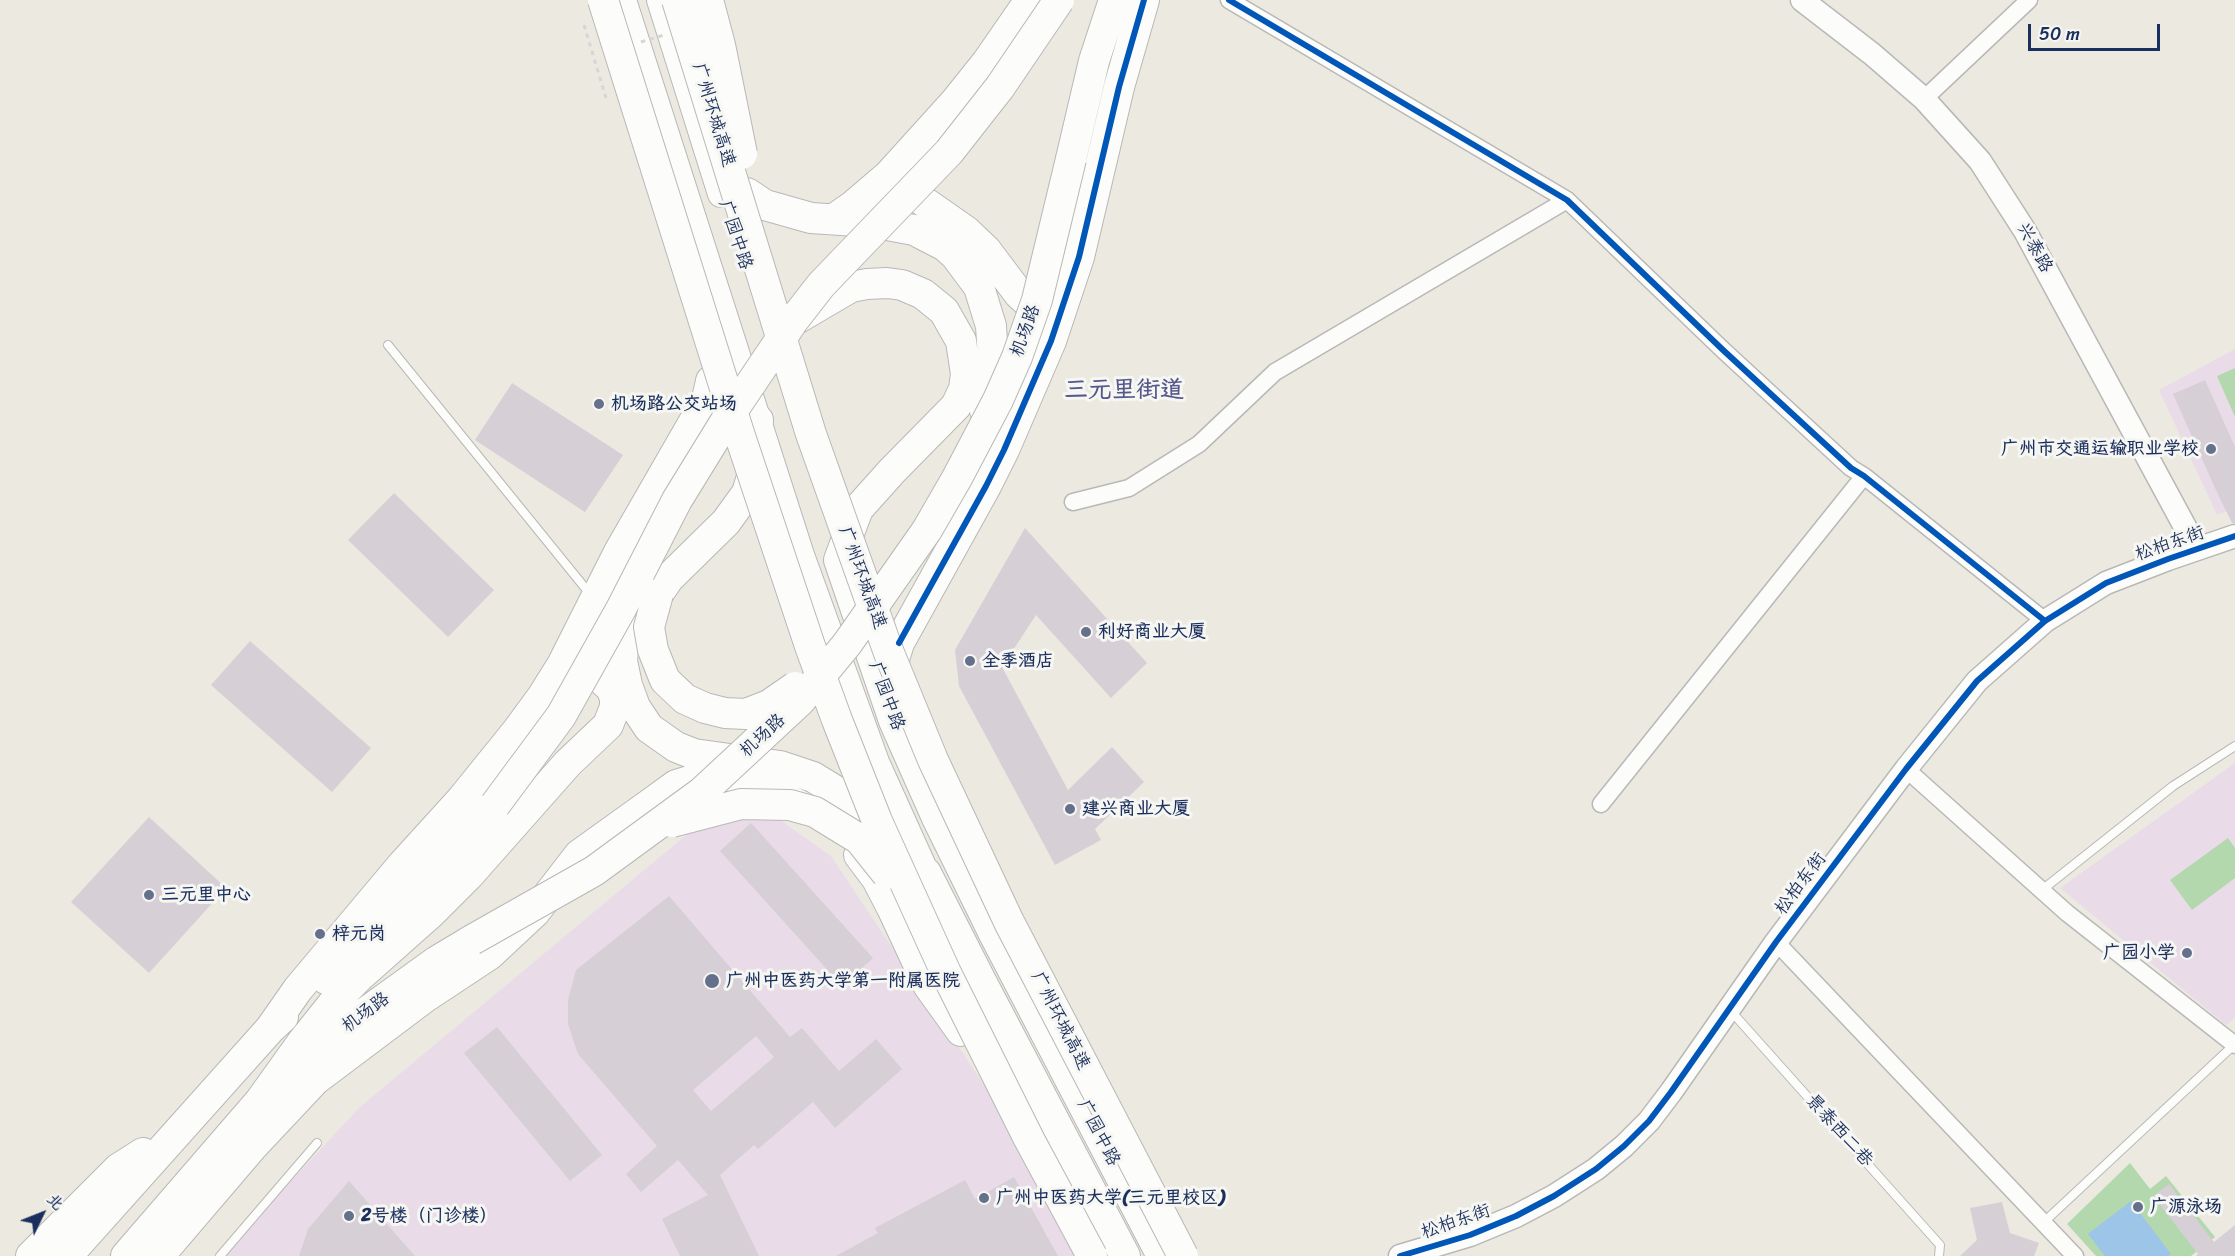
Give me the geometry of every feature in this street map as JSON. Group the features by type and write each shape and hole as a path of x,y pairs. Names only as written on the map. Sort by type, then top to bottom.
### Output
{"highway":[{"name":"广州环城高速","path":"677,0 782,313 811,434 854,558 933,760 1049,1001 1183,1256"},
{"path":"708,0 782,313"},
{"path":"834,219 888,176 955,102 987,63 1030,0"},
{"path":"270,1029 391,919 470,836 495,805 561,716 621,609 658,534 782,313 833,271 949,152 1000,87 1059,0"},
{"name":"机场路","path":"151,1251 260,1101 315,1053 365,1012 428,967 594,871 658,826 702,792 782,718 815,684 847,644 927,531 998,400 1027,331 1044,274 1094,62 1114,0"},
{"path":"894,721 892,673 900,643 1004,450 1059,317 1080,256 1119,87 1144,0"},
{"path":"608,5 765,513 837,720 877,821 946,973 1029,1139 1092,1256"},
{"path":"888,176 966,231 986,250 1018,294 1031,305 1059,317"},
{"path":"747,193 765,205 811,218 892,224 914,230 945,246 965,266 979,287 993,338 994,373 976,440"},
{"path":"782,313 851,287 886,283 902,285 923,294 944,311 961,341 966,374 964,389 956,406 858,509 839,560"},
{"path":"67,1256 270,1029 321,960 518,731 562,664 619,552 703,406 711,381"},
{"path":"758,420 756,463 747,493 726,522 669,578 658,594 650,627 652,650 665,680 685,699 705,708 746,714 757,711 788,693 847,644"},
{"path":"658,534 631,606 622,648 627,685 641,718 659,736 676,747 694,754 780,766 813,777 870,816 926,873"},
{"name":"广园中路","path":"839,560 894,721 937,818 993,932 1162,1256"},
{"path":"260,1101 334,1001 460,883 568,763 608,725 615,707 615,698 611,688 594,672 576,664 562,664"},
{"path":"151,1251 315,1080 424,998 489,955 535,912 579,855 676,785 689,781 721,779 760,786 805,807 833,828 859,855 877,879 928,985 961,1031"},
{"path":"658,826 741,804 790,805 815,812 859,839 887,874 961,1031"},
{"name":"广园中路","path":"926,873 1120,1246"},
{"path":"31,1256 118,1169 181,1129"}],"main road":[{"name":"广园中路","path":"660,0 839,560"},
{"path":"691,0 747,193"},
{"name":"广园中路","path":"608,5 672,153 801,555 853,703 880,771 926,873"},
{"path":"608,5 668,237 711,381"},
{"path":"702,133 747,193"},
{"path":"672,153 668,237 712,280 711,381"},
{"path":"900,643 969,810 1042,961 1196,1256"},
{"path":"993,932 1042,961"},
{"path":"961,1031 1077,1256"},
{"path":"997,1102 1014,1045"},
{"path":"1062,1064 1122,1115"},
{"path":"1132,1200 1162,1232 1196,1256"},
{"path":"1052,1207 1120,1246"}],"street":[{"path":"1229,0 1567,200 1851,468 2045,621"},
{"name":"兴泰路","path":"1802,0 1872,54 1924,99 1980,161 2010,206 2197,549"},
{"path":"1924,99 2029,0"},
{"path":"1073,502 1129,488 1199,444 1275,372 1567,200"},
{"path":"1601,804 1864,476"},
{"name":"松柏东街","path":"1400,1256 1470,1235 1516,1216 1554,1196 1596,1169 1649,1121 1776,942 1905,769 1977,681 2045,621 2106,583 2197,549 2232,540"},
{"path":"1905,769 2067,913 2235,1045"},
{"path":"1776,942 2075,1256"}],"lane":[{"path":"388,345 595,600"},
{"path":"2042,890 2173,786 2235,746"},
{"name":"景泰西二巷","path":"1730,1009 1940,1245 1939,1256"},
{"path":"2044,1222 2235,1045"},
{"path":"220,1256 317,1143"}],"path":[{"path":"606,98 608,5"},
{"path":"639,43 672,33"}],"shaded area":[{"name":"广州市交通运输职业学校","path":"2235,349 2235,508 2217,515 2159,390"},
{"name":"广园小学","path":"2235,763 2235,1018 2226,1025 2060,888"},
{"name":"广州中医药大学第一附属医院","path":"769,812 831,856 1021,1140 1082,1256 221,1256 360,1107 691,831"}],"green space":[{"path":"2235,368 2235,417 2217,376"},
{"path":"2228,838 2235,848 2235,878 2192,910 2170,880"},
{"name":"广源泳场","path":"2130,1163 2150,1189 2166,1176 2215,1237 2191,1256 2096,1256 2067,1224"}],"water":[{"path":"2131,1201 2171,1254 2168,1256 2105,1256 2088,1234"}],"building":[{"path":"2205,380 2235,447 2235,523 2232,523 2215,488 2173,394"},
{"path":"512,383 623,455 585,512 475,440"},
{"path":"394,493 494,590 448,637 348,540"},
{"name":"利好商业大厦","path":"1025,528 1147,663 1111,698 1036,615 1002,667 1068,790 1112,747 1144,782 1095,829 1101,840 1055,865 959,686 955,650"},
{"path":"250,641 371,748 332,792 211,685"},
{"name":"三元里中心","path":"149,817 226,888 149,973 71,902"},
{"path":"751,823 873,958 842,986 720,851"},
{"path":"669,896 790,1037 802,1028 839,1071 876,1039 902,1069 835,1128 813,1102 758,1149 754,1145 720,1175 759,1256 680,1256 662,1219 708,1195 678,1160 641,1192 626,1174 657,1146 578,1054 568,1024 568,1000 576,970","holes":["756,1036 774,1057 711,1111 693,1090"]},
{"path":"497,1027 602,1155 570,1181 464,1053"},
{"name":"广州中医药大学(三元里校区)","path":"1014,1177 1058,1256 836,1256 878,1233 875,1228 965,1180 975,1199"},
{"name":"2号楼（门诊楼）","path":"349,1181 415,1256 299,1256 308,1229"},
{"path":"2169,1184 2214,1242 2235,1225 2235,1256 2196,1256 2198,1254 2153,1196"},
{"path":"2002,1202 2010,1233 2039,1243 2034,1256 1960,1256 1977,1240 1970,1208"}],"cycle path":[{"path":"899,643 986,486 1051,341 1079,257 1119,87 1144,0"},
{"path":"1229,0 1567,200 1723,350 1851,468 2045,621"},
{"path":"1400,1256 1470,1235 1516,1216 1554,1196 1596,1169 1624,1146 1649,1121 1776,942 1906,769 1977,681 2045,621 2106,583 2235,536"}],"place":[{"name":"机场路公交站场","path":"599,404"},
{"name":"广州市交通运输职业学校","path":"2211,449"},
{"name":"利好商业大厦","path":"1086,632"},
{"name":"全季酒店","path":"970,661"},
{"name":"建兴商业大厦","path":"1070,809"},
{"name":"三元里中心","path":"149,895"},
{"name":"梓元岗","path":"320,934"},
{"name":"广园小学","path":"2187,953"},
{"name":"广州中医药大学第一附属医院","path":"712,981"},
{"name":"广州中医药大学(三元里校区)","path":"984,1198"},
{"name":"广源泳场","path":"2138,1207"},
{"name":"2号楼（门诊楼）","path":"349,1216"}],"district":[{"name":"三元里街道","path":"1124,391"}]}
